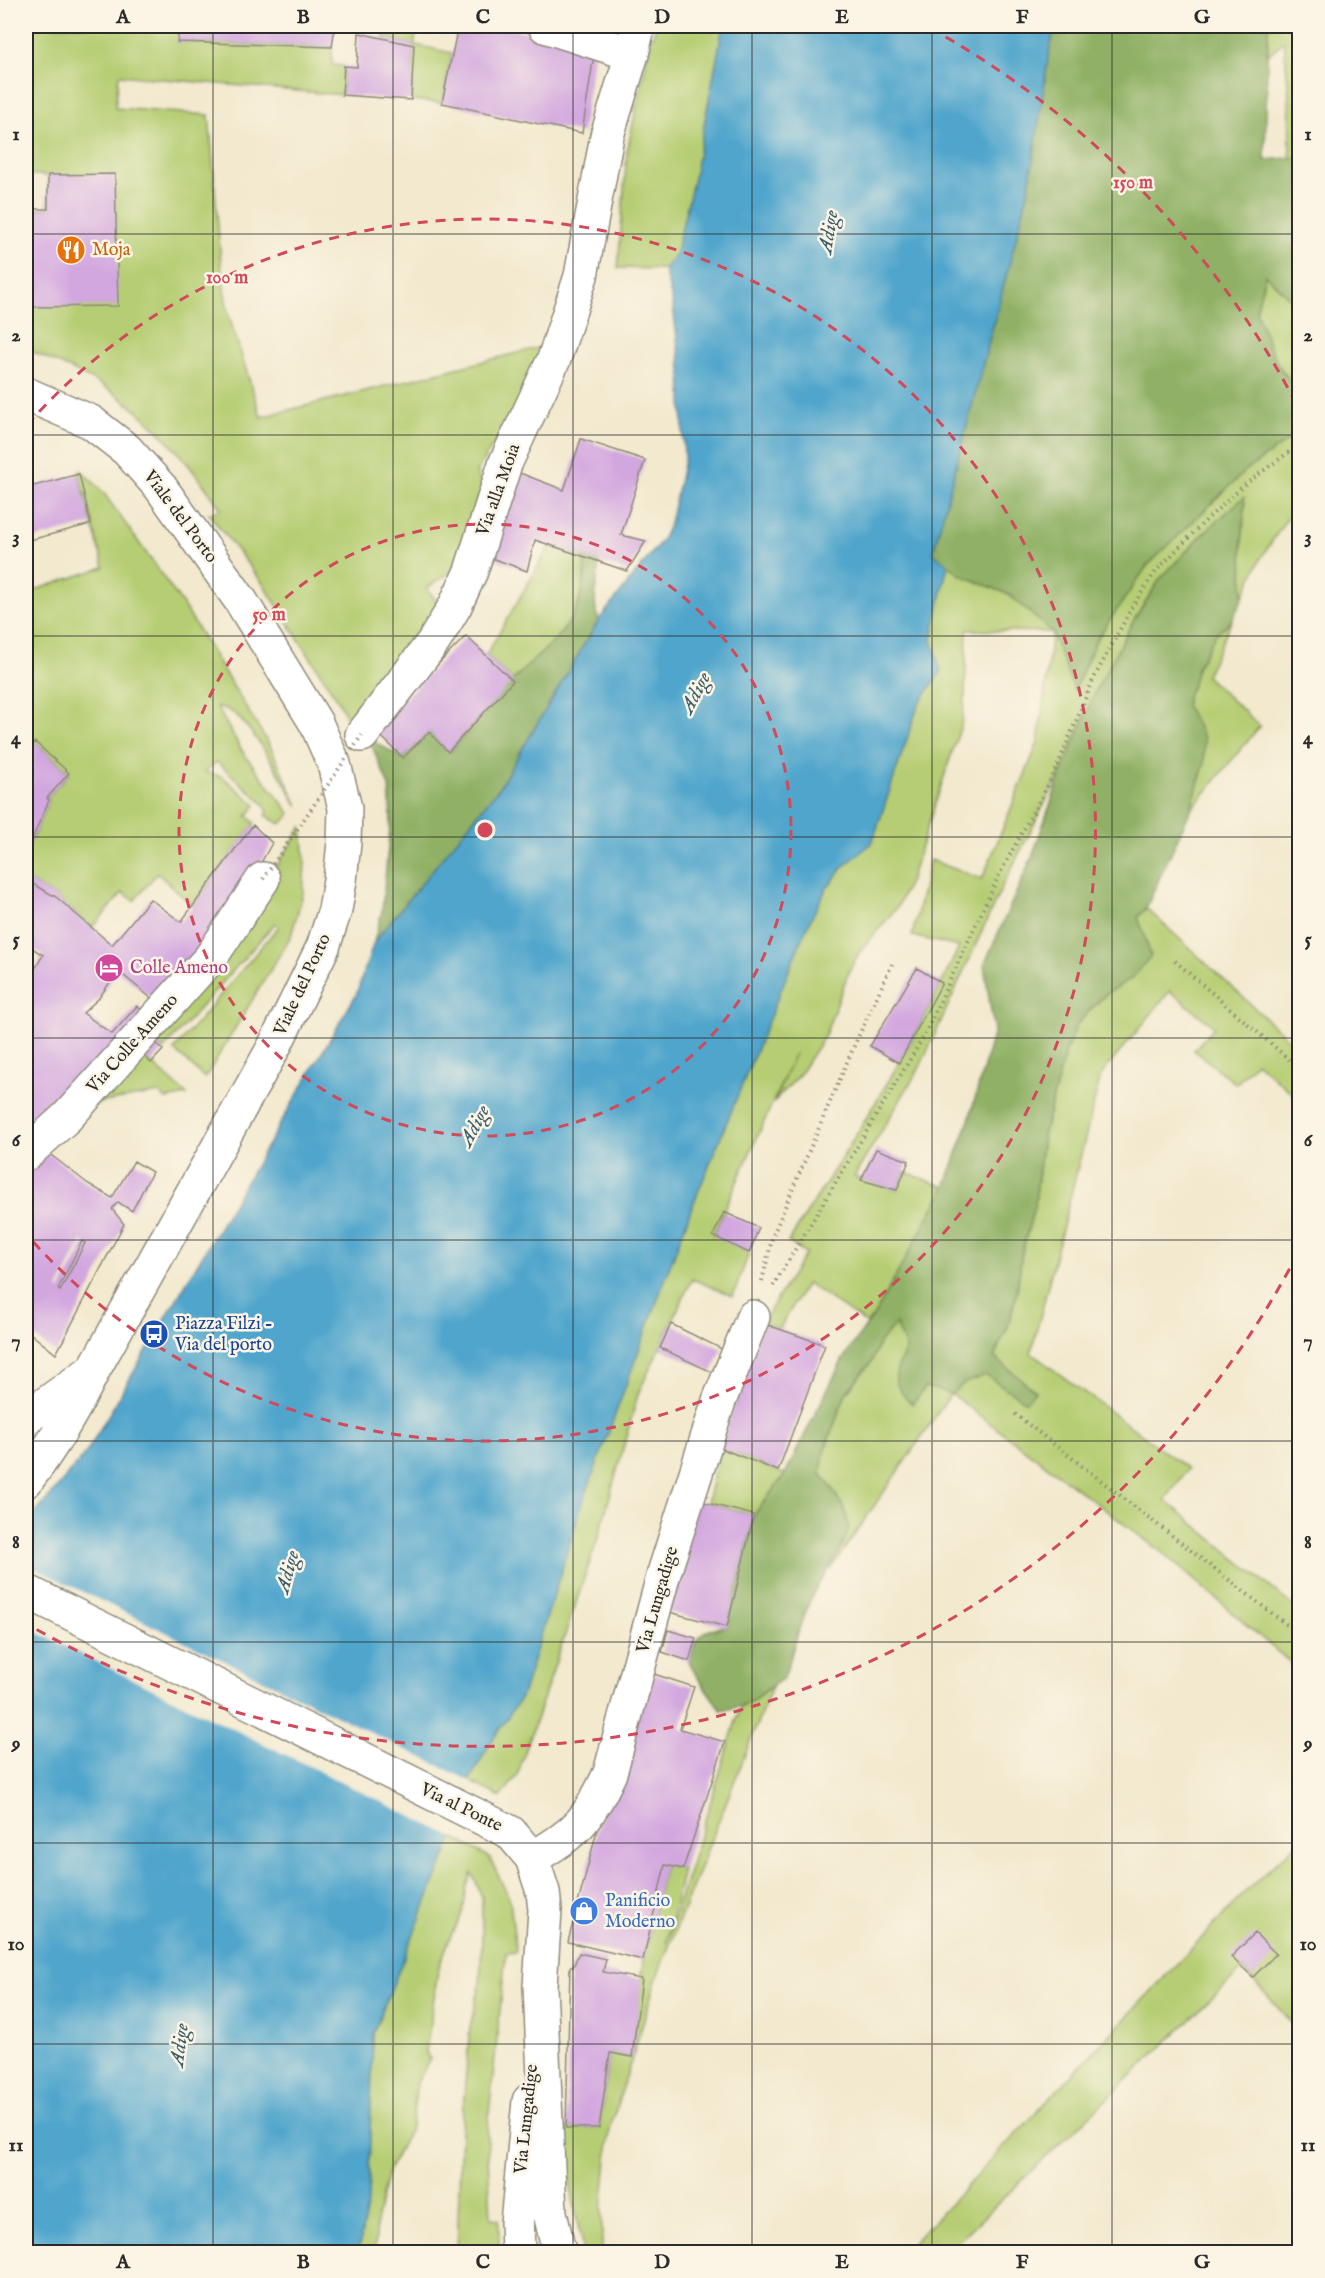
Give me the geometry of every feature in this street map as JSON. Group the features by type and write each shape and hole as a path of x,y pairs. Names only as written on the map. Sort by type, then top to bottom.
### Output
{"street":[{"name":"Via alla Moia","path":"362,735 434,641 455,606 471,571 505,464 554,359 581,276 607,136 635,40 545,26"},
{"name":"Viale del Porto","path":"26,394 91,422 128,450 161,488 241,601 316,723 334,764 345,807 340,880 335,910 323,947 274,1047 94,1369 76,1406 42,1461 26,1481"},
{"name":"Via Colle Ameno","path":"29,1143 67,1117 211,957 263,879"},
{"name":"Via Lungadige","path":"532,1858 570,1835 581,1824 600,1795 610,1773 671,1552 719,1401 753,1317"},
{"name":"Viale del Porto","path":"26,1418 94,1369"},
{"name":"Via al Ponte","path":"26,1592 492,1822 510,1832 532,1858 538,1873 545,1910 540,1986 550,2213 559,2253"},
{"name":"Via Lungadige","path":"518,2253 517,2223 540,1986"}],"path":[{"path":"1298,47 1299,128"},
{"path":"753,1317 923,1038 999,875 1055,772 1093,680 1132,607 1156,571 1203,523 1244,485 1299,444"},
{"path":"263,879 362,735"},
{"path":"1175,961 1299,1069"},
{"path":"753,1317 773,1235 854,1046 892,964"},
{"path":"1015,1414 1299,1635"}],"green space":[{"path":"26,26 180,26 178,42 332,47 332,65 344,66 342,95 119,75 115,108 209,115 222,275 228,313 261,417 545,346 515,411 476,472 482,484 481,491 454,564 449,573 427,588 440,607 352,729 339,702 264,585 209,514 221,509 182,456 135,409 118,396 91,379 29,350 30,290 26,290 26,209 48,208 48,176 26,174"},
{"path":"385,26 416,26 415,45 452,53 442,103 411,100 414,45 384,38"},
{"path":"656,26 723,26 694,178 675,256 664,269 618,268 627,152 647,57"},
{"path":"1055,26 1268,26 1265,160 1299,157 1300,307 1265,275 1256,312 1277,364 1299,392 1299,433 1245,471 1147,566 1096,640 1074,690 1052,632 1008,594 961,575 933,553 1028,193"},
{"path":"1268,26 1299,26 1299,157 1290,158 1289,96 1284,41 1268,55"},
{"path":"1265,275 1299,307 1299,392 1277,364 1256,312"},
{"path":"1299,433 1299,500 1261,558 1243,597 1244,524 1206,531 1160,579 1134,620 1097,688 1063,768 1002,887 920,1067 854,1177 897,1190 905,1172 945,1187 876,1312 867,1324 807,1283 779,1329 762,1323 806,1253 788,1242 879,1098 921,1023 959,947 912,936 930,860 982,879 1038,743 1052,632 1075,690 1096,640 1147,566 1245,471"},
{"path":"81,470 103,492 183,605 270,746 298,806 270,759 246,726 232,712 216,706 244,754 290,813 282,823 274,821 266,815 268,812 263,803 217,762 205,772 223,777 256,805 247,816 255,823 193,906 157,873 134,901 123,892 92,928 56,897 26,880 26,853 49,800 47,798 69,773 36,743 26,753 26,593 104,567 79,474"},
{"path":"1244,497 1243,597 1232,620 1216,634 1197,668 1192,687 1188,692 1186,706 1204,738 1204,765 1190,811 1146,908 1138,917 1151,956 1132,978 1106,994 1076,1026 1065,1053 1043,1136 1035,1203 1022,1253 1017,1291 1009,1324 994,1357 1035,1391 1026,1402 986,1375 965,1383 951,1394 926,1387 912,1404 897,1384 897,1372 906,1349 896,1324 879,1343 872,1361 846,1393 824,1451 821,1474 844,1509 848,1531 806,1609 784,1678 756,1699 742,1706 721,1710 689,1661 694,1645 700,1635 705,1632 727,1626 754,1515 785,1474 843,1359 876,1312 945,1187 969,1120 994,1031 984,965 1032,857 1063,768 1097,688 1134,620 1160,579 1206,531"},
{"path":"550,546 584,556 581,596 565,627 554,641 513,681 486,655"},
{"path":"584,556 599,561 595,606 599,620 499,788 374,942 382,911 391,817 389,786 369,739 403,758 429,732 449,752 511,682 553,642 574,615 584,579"},
{"path":"948,564 961,575 1008,594 1052,632 967,630 962,722 910,880 898,906 859,953 850,969 825,1035 799,1075 774,1102 795,1053 713,1235 749,1253 733,1296 692,1279 638,1394 600,1532 517,1776 501,1797 469,1781 491,1742 522,1696 582,1504 690,1212 805,931 826,889 844,866 872,843 919,703 941,672 932,639"},
{"path":"1232,620 1206,676 1260,726 1190,811 1204,765 1192,717 1186,706 1188,692 1192,687 1197,668 1216,634"},
{"path":"302,827 305,862 303,893 291,936 205,1078 174,1050 279,926 275,923 163,1050 150,1037 211,966"},
{"path":"1146,908 1299,1049 1299,1099 1256,1062 1236,1084 1194,1050 1214,1027 1170,991 1101,1075 1031,1353 1188,1469 1165,1500 1299,1611 1299,1670 1164,1554 951,1394 965,1383 986,1374 1026,1401 1035,1391 994,1357 1009,1324 1017,1291 1022,1253 1035,1203 1043,1136 1065,1053 1076,1026 1106,994 1132,978 1150,956 1138,917"},
{"path":"138,1051 187,1095 166,1099 159,1093 92,1104"},
{"path":"896,1323 907,1349 912,1403 926,1387 951,1394 830,1570 837,1553 820,1474 824,1452 846,1393 872,1361 879,1343"},
{"path":"720,1448 785,1474 754,1515 707,1503"},
{"path":"773,1684 658,1974 610,2129 602,2210 602,2252 583,2252 567,2168 566,2128 599,2128 610,2053 632,2057 643,1960 665,1865 683,1869 666,1944 740,1708 755,1700"},
{"path":"453,1837 490,1858 510,1900 516,1952 506,1953 487,2133 491,2218 499,2219 499,2252 457,2252 461,2130 470,2027 480,1984 482,1939 482,1897 472,1873 467,1886 463,1912 438,1970 426,2052 430,2059 417,2083 411,2127 388,2171 377,2217 375,2252 358,2252 368,2201 373,2034"},
{"path":"1299,1841 1300,1977 1297,1993 1299,1996 1299,2031 1243,1969 947,2252 918,2252 912,2244 1245,1892"}],"water":[{"name":"Adige","path":"723,26 1055,26 1028,193 933,553 948,564 932,639 941,672 919,703 872,843 844,866 826,889 805,931 690,1212 582,1504 522,1696 491,1742 469,1781 453,1837 373,2034 368,2202 358,2252 26,2252 26,1529 30,1520 86,1453 356,995 374,942 499,788 599,620 662,540 670,523 684,460 681,370 672,299 664,269 675,256 694,178"}],"pier":[{"path":"26,1564 472,1782 455,1838 26,1627"}],"building":[{"path":"180,26 335,26 332,47 177,42"},
{"path":"458,26 501,26 595,48 582,133 442,103"},
{"path":"359,33 414,45 411,100 342,95 344,66 357,67"},
{"name":"Moja","path":"115,174 118,306 30,307 30,290 26,290 26,209 48,209 48,175"},
{"path":"581,439 645,460 621,535 646,541 627,571 535,540 527,571 489,557 517,472 564,490"},
{"path":"79,474 91,524 26,541 26,488"},
{"path":"466,636 513,681 448,752 429,732 403,758 374,729"},
{"path":"35,742 69,773 47,798 49,800 26,853 26,753"},
{"path":"253,825 272,843 262,861 266,867 157,1003 118,971 99,998 83,1013 112,1034 137,1006 147,1015 36,1131 26,1124 26,985 43,955 26,944 26,880 56,897 112,945 150,899 181,922"},
{"path":"917,968 942,983 899,1063 870,1046"},
{"path":"150,1037 163,1050 151,1063 138,1051"},
{"path":"42,1148 87,1183 112,1198 134,1161 152,1172 132,1211 118,1202 112,1209 124,1224 56,1354 26,1330 26,1165","holes":["82,1241 85,1243 60,1291 58,1289"]},
{"path":"876,1149 909,1161 897,1190 861,1180"},
{"path":"724,1212 759,1228 749,1253 713,1236"},
{"path":"762,1323 825,1345 778,1471 720,1448"},
{"path":"671,1324 722,1349 712,1372 660,1348"},
{"path":"155,1327 160,1330 152,1343 147,1340"},
{"path":"695,1500 754,1515 727,1627 665,1611"},
{"path":"668,1630 696,1638 689,1661 662,1652"},
{"path":"654,1674 694,1687 680,1729 725,1742 683,1869 665,1865 643,1960 568,1942 600,1819 638,1711"},
{"path":"1255,1933 1276,1954 1253,1977 1231,1957"},
{"path":"579,1953 606,1959 603,1972 642,1979 632,2057 610,2053 599,2128 566,2128 570,1967 573,1967"}],"place":[{"name":"Moja","path":"71,250"},
{"name":"Colle Ameno","path":"109,968"},
{"name":"Piazza Filzi - Via del porto","path":"154,1334"},
{"name":"Panificio Moderno","path":"584,1911"}]}
